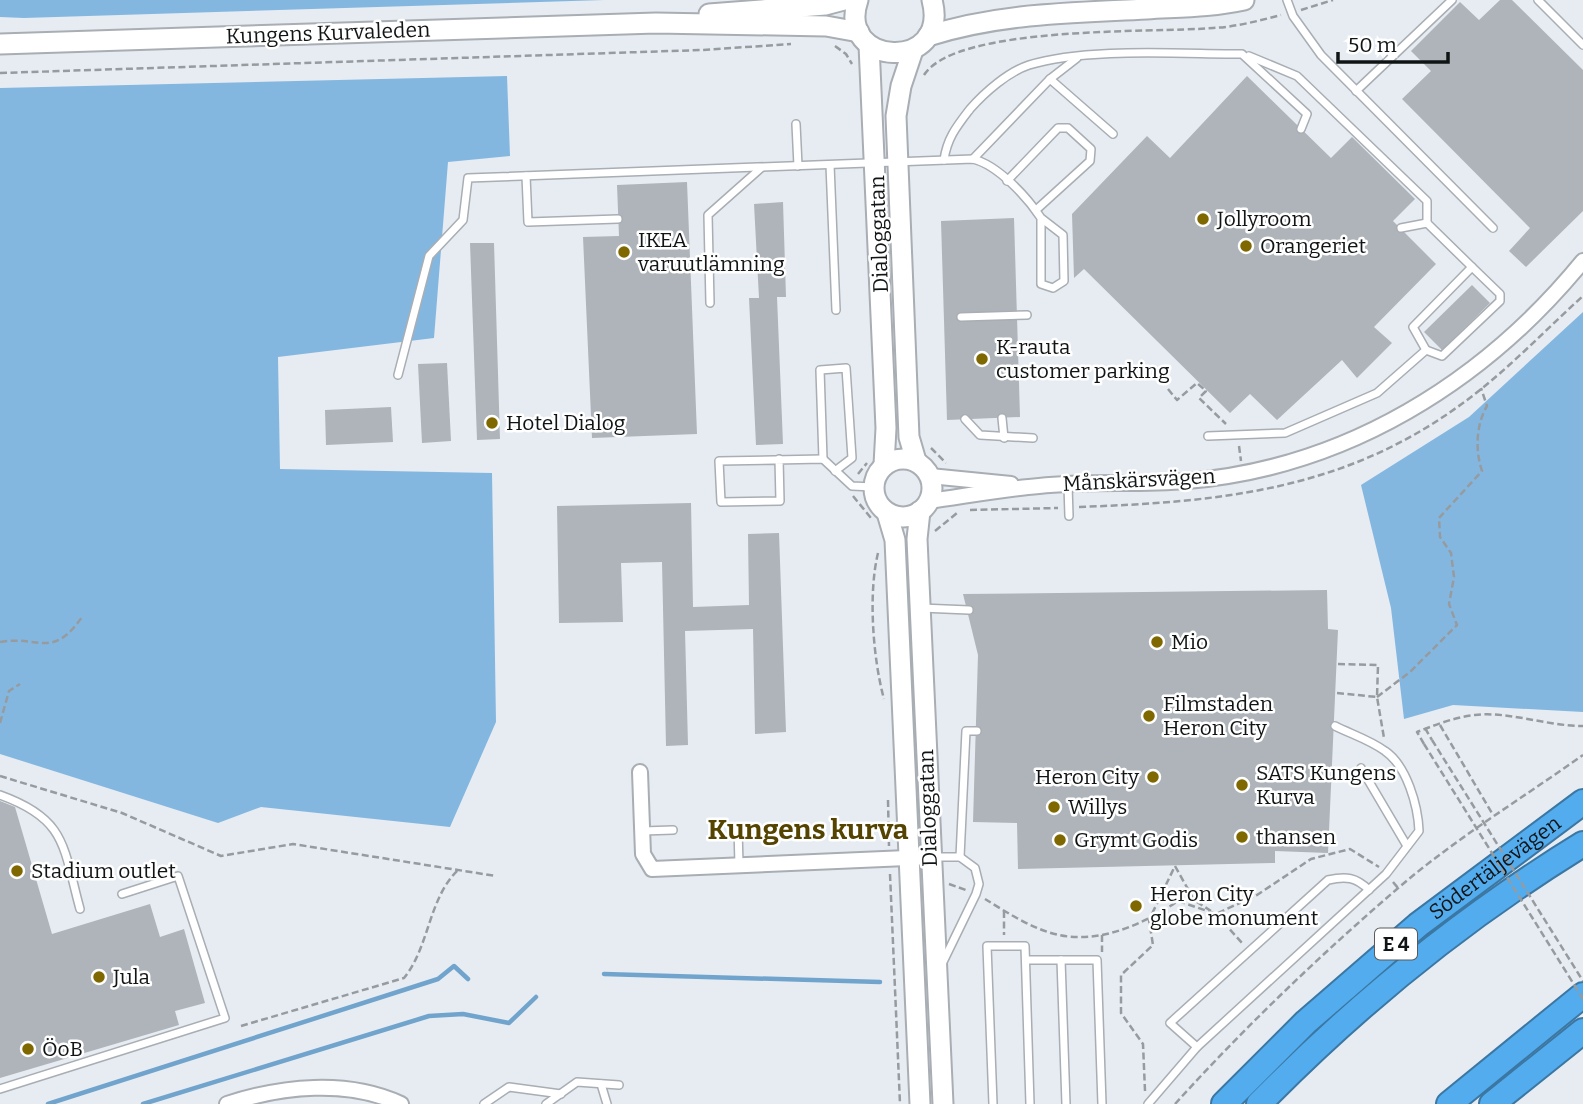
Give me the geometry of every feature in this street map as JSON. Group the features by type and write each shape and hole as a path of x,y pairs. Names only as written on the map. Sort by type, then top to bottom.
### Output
{"highway":[{"name":"Södertäljevägen","path":"1224,1104 1306,1022 1418,925 1583,802"},
{"path":"1259,1104 1343,1023 1406,968 1474,915 1583,844"},
{"path":"1449,1104 1583,997"},
{"path":"1492,1104 1583,1031"}],"street":[{"name":"Kungens Kurvaleden","path":"656,23 711,14 825,5 844,0"},
{"name":"Dialoggatan","path":"858,0 855,20 864,39 876,163 886,438 884,465"},
{"path":"928,36 934,13 932,0"},
{"path":"913,50 928,36 969,23 1020,15 1201,6 1244,0"},
{"name":"Kungens Kurvaleden","path":"0,44 656,23 827,26 864,39 891,54 913,50"},
{"name":"Dialoggatan","path":"913,50 901,86 896,116 909,437 923,469"},
{"name":"Månskärsvägen","path":"1560,291 1583,250"},
{"name":"Månskärsvägen","path":"924,506 1040,486 1187,481 1234,474 1294,460 1359,438 1419,407 1462,378 1560,291 1583,261"},
{"name":"Månskärsvägen","path":"1560,291 1583,278"},
{"path":"894,459 923,469 932,493 924,506 907,517 887,513 874,497 876,474 894,459"},
{"name":"Månskärsvägen","path":"923,469 1040,486"},
{"name":"Dialoggatan","path":"924,506 917,539 930,884 943,1104"},
{"name":"Dialoggatan","path":"887,513 895,540 900,886 919,1104"},
{"path":"640,772 643,854 652,869 930,857"},
{"path":"227,1104 314,1088 354,1089 401,1104"}],"lane":[{"path":"1287,0 1291,13 1321,55 1493,228"},
{"path":"1356,91 1452,0"},
{"path":"1538,0 1583,45"},
{"path":"1242,54 1307,114 1301,129"},
{"path":"944,160 946,146 953,130 985,92 1028,65 1080,55 1242,54 1297,76 1427,201 1427,223 1500,294 1500,301 1442,356 1426,350 1413,327 1472,267"},
{"path":"973,159 1050,79 1080,55"},
{"path":"1050,79 1113,134"},
{"path":"796,124 798,166"},
{"path":"1007,181 1058,128 1069,128 1081,137 1091,149 1090,161 1036,210"},
{"path":"398,375 429,256 463,220 468,178 973,159 984,162 1007,181 1041,218 1063,235 1064,281 1053,288 1041,284 1041,218"},
{"path":"831,165 836,310"},
{"path":"710,303 708,215 762,167"},
{"path":"526,176 528,222 618,219"},
{"path":"1401,228 1427,223"},
{"path":"961,317 1027,315"},
{"path":"1208,436 1285,433 1377,393 1426,350"},
{"path":"835,471 852,458 846,368 820,370 823,459 835,471 852,486 873,487"},
{"path":"1002,418 1003,438"},
{"path":"965,419 980,435 1033,438"},
{"path":"779,459 780,500 721,502 719,461 779,459 823,459"},
{"path":"1068,485 1069,516"},
{"path":"920,608 969,610"},
{"path":"1148,1104 1197,1047 1369,890 1419,831 1418,813 1400,767 1386,751 1335,726"},
{"path":"960,857 966,731 976,732"},
{"path":"1361,768 1407,846"},
{"path":"0,795 27,805 59,832 80,909"},
{"path":"738,828 738,865"},
{"path":"642,831 673,830"},
{"path":"930,857 960,857 975,867 979,884 936,978"},
{"path":"0,1089 225,1018 177,876 122,894"},
{"path":"1197,1047 1170,1023 1328,880 1346,876 1359,881 1369,890"},
{"path":"993,1104 988,946 1004,945 1025,946 1030,1104"},
{"path":"1026,960 1097,960 1102,1104"},
{"path":"1061,960 1066,1104"},
{"path":"546,1104 578,1082 619,1085"},
{"path":"601,1084 607,1104"},
{"path":"484,1104 509,1087 561,1094"}],"path":[{"path":"901,86 918,90 926,71 934,64 960,51 999,40 1217,28 1291,13 1333,0"},
{"path":"823,43 846,54 856,75"},
{"path":"0,73 675,51 800,44"},
{"path":"1168,389 1177,400 1197,383 1206,391 1199,398"},
{"path":"1336,693 1377,696 1410,672 1457,625 1449,604 1454,577 1451,553 1440,537 1439,518 1482,471 1477,457 1480,419 1487,406 1481,388"},
{"path":"878,551 873,573 878,676 886,708"},
{"path":"0,642 13,640 41,645 69,636 82,617"},
{"path":"1338,664 1378,664 1377,696 1386,751"},
{"path":"0,723 9,691 20,684"},
{"path":"1583,726 1544,725 1489,715 1474,715 1417,732 1583,997"},
{"path":"1439,724 1493,816"},
{"path":"1425,729 1583,981"},
{"path":"1175,1104 1231,1042 1398,888 1493,816 1583,755"},
{"path":"0,776 122,813 220,856 293,844 496,876"},
{"path":"888,791 899,859 900,1104"},
{"path":"930,884 948,883 976,894 1004,911 1059,935 1102,935 1149,920 1178,901 1216,914 1257,895 1311,859 1350,849 1370,859"},
{"path":"1145,1092 1143,1044 1121,1013 1121,975 1153,945 1149,920 1175,866 1194,900 1216,914 1249,951"},
{"path":"240,1027 404,978 414,965 445,882 459,869"},
{"path":"1004,911 1004,945"},
{"path":"1097,960 1102,953 1102,935"}],"shaded area":[{"path":"0,0 604,0 24,18 0,17"},
{"path":"507,76 510,156 448,162 434,338 278,357 280,469 492,473 496,722 450,827 261,807 218,823 0,754 0,88"},
{"path":"1583,312 1583,712 1453,705 1404,719 1391,608 1361,485 1469,417"}],"building":[{"path":"1500,0 1512,0 1583,70 1583,211 1526,267 1509,251 1530,228 1402,99 1431,71 1411,51 1460,2 1479,20"},
{"name":"Orangeriet","path":"1247,76 1331,158 1352,137 1415,199 1393,221 1436,264 1374,327 1392,343 1357,378 1342,360 1277,420 1250,394 1230,413 1084,269 1074,278 1072,214 1147,136 1170,158"},
{"path":"687,182 697,434 592,438 583,237 619,236 617,185"},
{"path":"783,202 786,297 777,297 783,444 756,445 749,298 759,298 754,204"},
{"name":"K-rauta customer parking","path":"1014,218 1020,417 947,420 941,221"},
{"path":"470,243 494,243 500,439 477,440"},
{"path":"1472,285 1490,303 1442,350 1424,332"},
{"path":"447,363 451,441 422,443 418,364"},
{"path":"391,407 393,442 326,445 325,410"},
{"path":"691,503 693,607 749,605 748,534 779,533 786,732 755,734 753,629 685,631 688,745 666,746 662,562 621,563 623,622 559,623 557,506"},
{"name":"Heron City","path":"1327,590 1328,629 1338,630 1328,853 1275,851 1275,863 1018,869 1017,823 973,822 978,655 963,594"},
{"name":"Jula","path":"0,801 15,807 52,934 150,904 160,937 184,929 205,1003 175,1011 179,1025 0,1078"}],"waterway":[{"path":"48,1104 438,979 454,966 468,979"},
{"path":"604,974 880,982"},
{"path":"143,1104 429,1016 463,1014 509,1023 536,997"}],"place":[{"name":"Jollyroom","path":"1203,219"},
{"name":"Orangeriet","path":"1246,246"},
{"name":"IKEA varuutlämning","path":"624,252"},
{"name":"K-rauta customer parking","path":"982,359"},
{"name":"Hotel Dialog","path":"492,423"},
{"name":"Mio","path":"1157,642"},
{"name":"Filmstaden Heron City","path":"1149,716"},
{"name":"Heron City","path":"1153,777"},
{"name":"SATS Kungens Kurva","path":"1242,785"},
{"name":"Willys","path":"1054,807"},
{"name":"thansen","path":"1242,837"},
{"name":"Grymt Godis","path":"1060,840"},
{"name":"Stadium outlet","path":"17,871"},
{"name":"Heron City globe monument","path":"1136,906"},
{"name":"Jula","path":"99,977"},
{"name":"ÖoB","path":"28,1049"}],"district":[{"name":"Kungens kurva","path":"808,829"}]}
